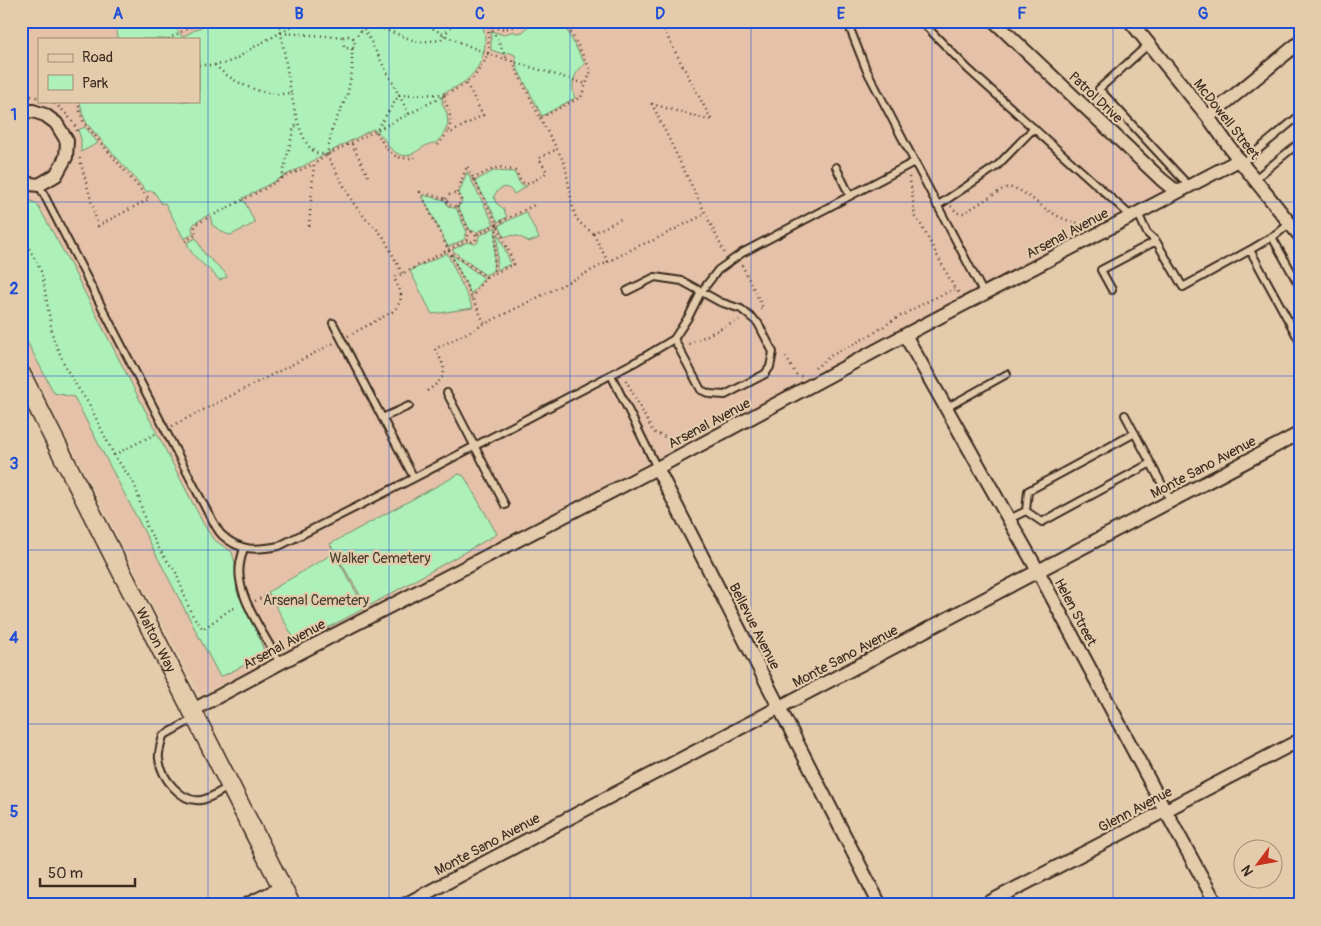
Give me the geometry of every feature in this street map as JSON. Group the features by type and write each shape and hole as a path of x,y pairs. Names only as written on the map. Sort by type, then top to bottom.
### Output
{"main road":[{"name":"Walton Way","path":"21,374 291,905"}],"street":[{"name":"Patrol Drive","path":"994,21 1177,192"},
{"name":"McDowell Street","path":"1130,21 1208,117 1300,236"},
{"path":"1208,117 1299,44"},
{"path":"21,112 32,111 45,115 56,123 67,141 66,157 56,175 39,185 21,183"},
{"name":"Arsenal Avenue","path":"194,714 280,663 657,468 1177,192 1241,162"},
{"name":"Helen Street","path":"905,335 1038,571 1217,905"},
{"name":"Monte Sano Avenue","path":"404,905 1300,433"},
{"name":"Bellevue Avenue","path":"657,468 880,905"},
{"name":"Glenn Avenue","path":"984,905 1300,740"},
{"path":"246,905 281,888"}],"lane":[{"path":"847,21 866,69 984,294"},
{"path":"921,21 968,69 1135,215 1147,233 1156,240 1183,287 1272,237 1290,223"},
{"path":"1148,44 1099,89 1189,186"},
{"path":"1241,162 1300,115"},
{"path":"938,206 997,166 1034,128"},
{"path":"1255,179 1300,142"},
{"path":"39,185 207,510 222,534 235,544 257,550 279,546 414,478 660,349 674,339 690,316 702,292 718,270 742,253 914,162"},
{"path":"836,167 850,196"},
{"path":"1272,237 1300,287"},
{"path":"1112,290 1101,270 1156,240"},
{"path":"1250,250 1300,342"},
{"path":"627,291 655,277 682,281 720,302 742,309 758,322 773,352 770,367 765,374 725,395 710,394 701,390 674,339"},
{"path":"334,323 414,478"},
{"path":"946,408 1006,374"},
{"path":"610,375 657,468"},
{"path":"447,393 505,505"},
{"path":"382,418 409,406"},
{"path":"1126,415 1171,501"},
{"path":"1026,511 1028,490 1135,434"},
{"path":"1026,511 1042,522 1151,463"},
{"path":"1009,519 1026,511"},
{"path":"244,548 240,561 240,580 247,604 280,663"},
{"path":"194,714 163,736 159,757 160,766 172,786 180,794 193,800 203,800 230,786"}],"path":[{"path":"170,38 202,21"},
{"path":"279,21 291,93 304,138 314,151 327,155"},
{"path":"200,65 223,64 236,59 302,21"},
{"path":"361,21 409,114"},
{"path":"381,28 383,21"},
{"path":"420,21 444,35 488,54 586,84"},
{"path":"363,26 371,29 381,28 418,42 441,40 455,21"},
{"path":"489,24 501,29 507,29 516,26 521,21"},
{"path":"540,118 581,97 591,71 565,21"},
{"path":"660,21 712,121 652,104 725,254"},
{"path":"186,241 196,234 194,227 196,224 466,83 474,77 488,54 489,24"},
{"path":"489,24 507,60"},
{"path":"353,38 359,34 363,26"},
{"path":"281,32 348,36 353,38"},
{"path":"343,37 344,46 352,48"},
{"path":"353,38 355,44 352,48 352,72 347,96 332,128 327,155 359,212 383,236 402,273"},
{"path":"512,61 565,164 576,218 593,233 608,262"},
{"path":"215,65 238,82 258,90 276,94 291,93"},
{"path":"448,132 452,132 483,115 466,83"},
{"path":"398,95 445,95"},
{"path":"376,131 398,95"},
{"path":"438,145 451,126 445,95"},
{"path":"21,97 38,98"},
{"path":"78,102 84,123 149,199 98,226 79,154"},
{"path":"282,178 294,127 299,124"},
{"path":"376,131 392,155 402,158 418,157"},
{"path":"351,143 368,176"},
{"path":"473,179 499,167 516,171 521,182 527,184 547,172 539,158 557,149"},
{"path":"309,226 314,164"},
{"path":"457,193 467,166 497,224 514,264 486,277 471,298"},
{"path":"909,177 912,186 915,217 955,289 960,293 964,291"},
{"path":"951,206 958,213 964,213 1003,189 1011,187 1059,216 1078,224 1091,223"},
{"path":"457,206 449,205 446,199 420,192 485,324"},
{"path":"446,199 449,195 457,193"},
{"path":"457,193 461,202 457,206"},
{"path":"476,235 536,204"},
{"path":"457,206 470,233"},
{"path":"427,391 444,374 444,365 435,349 705,214"},
{"path":"593,233 623,218"},
{"path":"494,273 497,224"},
{"path":"470,233 472,232 476,235"},
{"path":"468,240 467,237 470,233"},
{"path":"172,426 392,312 401,298 401,292 394,278 468,240 470,242 475,241 476,235"},
{"path":"21,236 42,273 54,338 60,353 70,375 89,404 114,455 135,485 147,527 176,573 191,613 203,630 231,609 245,605"},
{"path":"448,250 486,277"},
{"path":"741,263 763,308 758,310"},
{"path":"810,372 832,354 871,336 895,319 955,289"},
{"path":"689,344 741,319"},
{"path":"786,357 795,373 798,376 803,375"},
{"path":"626,380 653,432 669,439 673,446"},
{"path":"114,455 158,433"},
{"path":"252,602 270,594"}],"shaded area":[{"path":"21,21 987,21 1165,192 280,655 200,695 21,348"}],"green space":[{"path":"116,21 172,21 182,37 212,21 481,21 484,30 485,48 479,64 468,79 443,93 442,103 447,114 448,125 436,143 406,156 401,155 392,150 381,135 373,129 243,198 255,223 231,235 226,234 212,225 210,214 195,223 192,227 193,234 184,239 165,203 162,204 151,190 147,192 87,124 82,113 80,102 200,102 200,38 118,38"},
{"path":"539,21 562,21 585,64 578,71 574,79 575,98 542,116 517,68 515,55 508,52 506,55 491,50 491,31 504,35 513,31 516,33 523,32 530,24"},
{"path":"85,127 98,143 81,152 81,139 78,130"},
{"path":"493,171 514,172 521,185 527,186 514,194 506,187 500,189 495,194 496,203 503,208 507,217 498,222 475,181"},
{"path":"467,172 494,224 477,232 470,230 458,207 462,200 459,193"},
{"path":"422,195 445,200 448,206 456,208 467,232 465,239 448,247"},
{"path":"21,196 37,204 67,258 203,523 213,539 232,552 237,592 250,616 266,655 220,677 74,397 54,393 21,330"},
{"path":"526,212 539,238 529,242 517,236 504,237 499,225"},
{"path":"496,227 493,271 485,275 452,250 467,242 475,244 478,242 479,236"},
{"path":"498,233 511,264 497,270"},
{"path":"196,238 204,253 227,277 219,280 189,249 187,243"},
{"path":"447,253 473,308 432,314 410,271"},
{"path":"451,254 484,278 471,294"},
{"name":"Walker Cemetery","path":"459,474 464,476 497,534 367,607 330,544"},
{"name":"Arsenal Cemetery","path":"334,553 365,608 297,644 268,592"}]}
